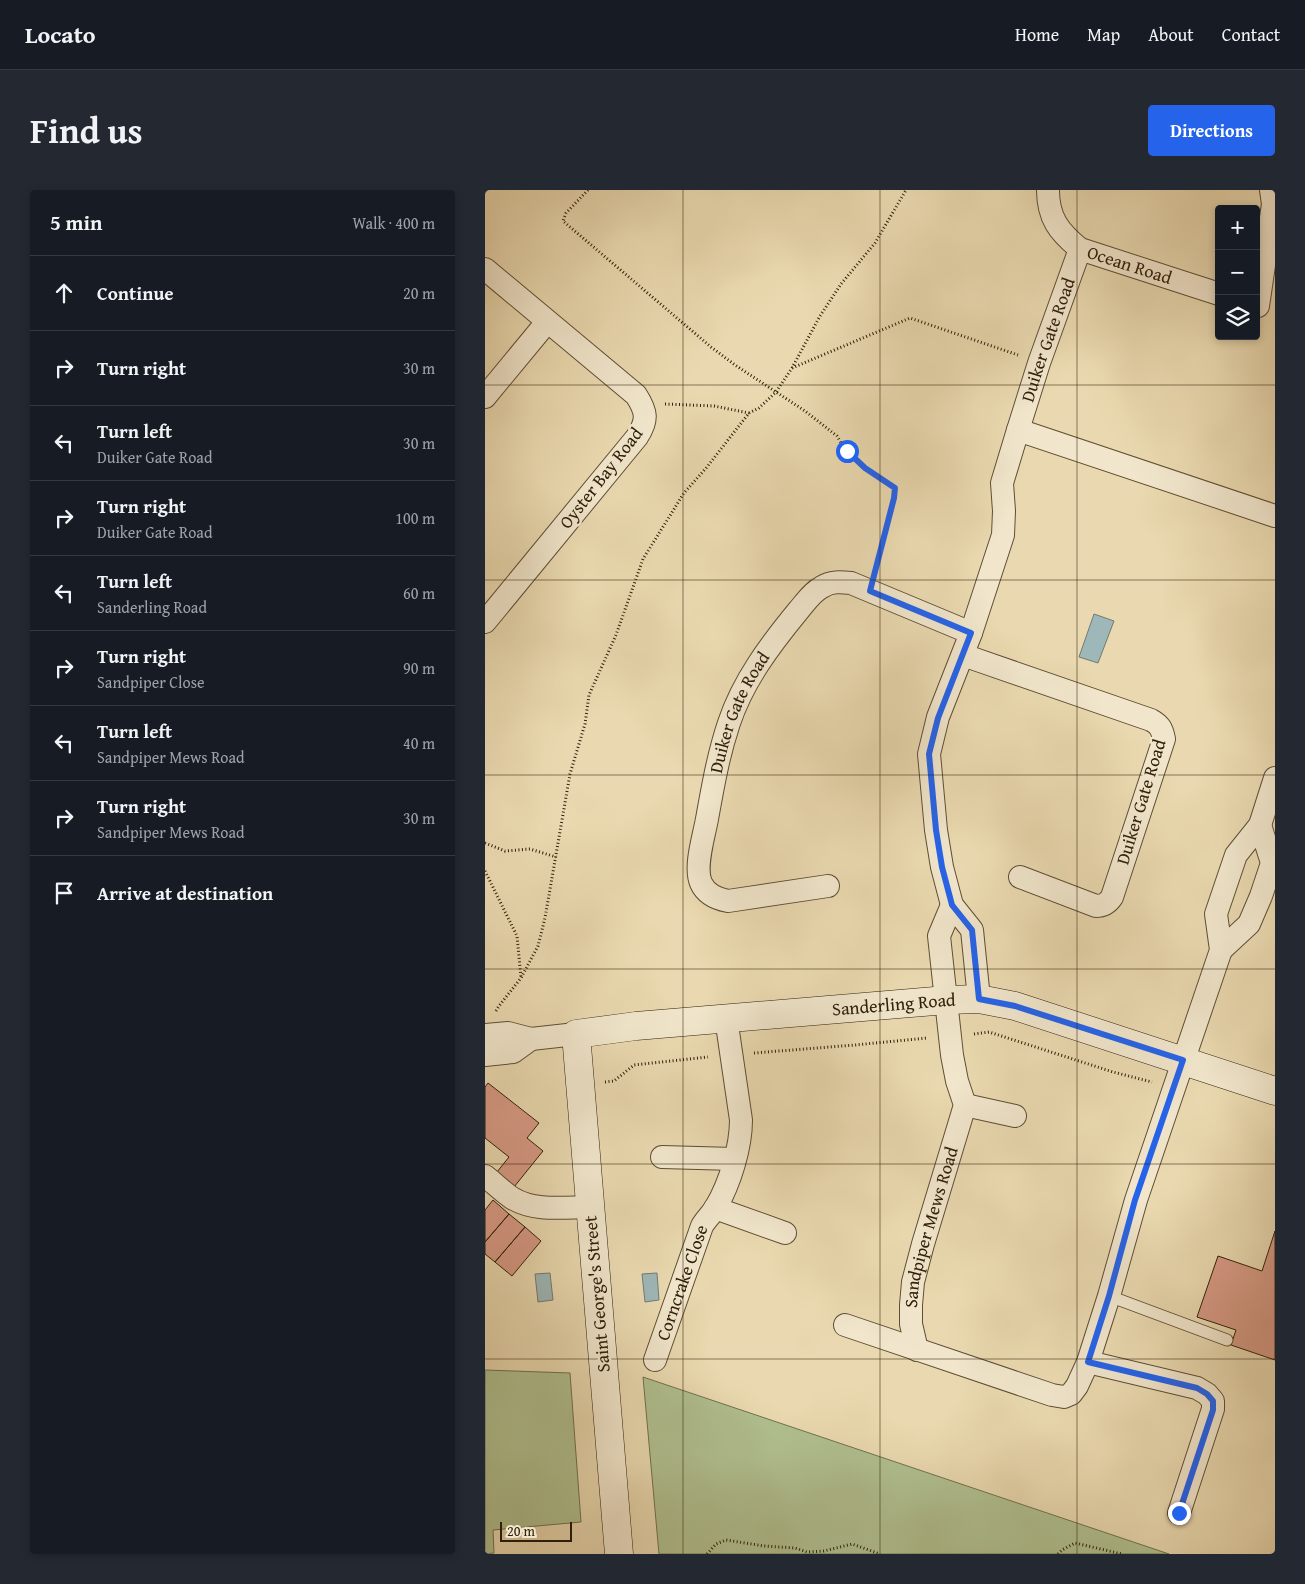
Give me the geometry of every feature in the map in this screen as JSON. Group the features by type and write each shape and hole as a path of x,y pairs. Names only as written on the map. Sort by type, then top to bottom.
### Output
{"street":[{"name":"Ocean Road","path":"1048,190 1048,205 1052,217 1067,239 1080,249 1215,293"},
{"path":"1263,308 1273,204 1271,190"},
{"name":"Duiker Gate Road","path":"979,999 972,930 952,905 942,867 936,830 929,754 938,718 971,633 1003,535 1002,483 1039,362 1080,249"},
{"name":"Oyster Bay Road","path":"485,269 637,395 643,406 645,416 643,428 637,437 485,622"},
{"path":"485,397 547,322"},
{"path":"1018,430 1275,516"},
{"name":"Duiker Gate Road","path":"828,886 737,901 718,899 707,892 701,882 700,856 716,764 730,721 756,668 774,640 809,597 821,587 837,582 851,583 971,633"},
{"name":"Duiker Gate Road","path":"963,655 1151,720 1159,724 1162,730 1163,739 1109,902 1103,906 1097,906 1020,876"},
{"path":"1221,950 1249,924 1272,863 1262,840 1275,778"},
{"path":"845,1325 1052,1395 1064,1397 1071,1394 1077,1386 1088,1362 1109,1296 1135,1200 1221,950 1216,914 1236,855 1262,840"},
{"path":"952,905 939,936 952,1055 957,1081 965,1106 1015,1116"},
{"name":"Sanderling Road","path":"486,1042 508,1033 531,1039 636,1026 947,1000 979,999 1015,1006 1275,1091"},
{"name":"Corncrake Close","path":"655,1360 699,1232 707,1217 715,1208 731,1175 741,1135 741,1120 726,1018"},
{"name":"Saint George's Street","path":"576,1034 619,1554"},
{"name":"Sandpiper Mews Road","path":"917,1350 911,1324 913,1282 965,1106"},
{"path":"662,1157 734,1159"},
{"path":"485,1176 513,1199 523,1203 543,1207 590,1207"},
{"name":"Corncrake Close","path":"715,1208 785,1234"},
{"path":"1088,1362 1197,1388 1207,1394 1213,1401 1213,1410 1179,1513"}],"lane":[{"path":"1109,1296 1227,1340"}],"path":[{"path":"588,190 566,213 563,222 711,347 805,411 837,436 847,451 865,468 895,488 870,591"},
{"path":"486,1042 499,1006 521,978 538,946 545,918 570,774 585,724 589,695 616,635 643,559 684,493 749,413 759,408 776,392 792,368 819,316 841,284 875,243 906,190"},
{"path":"792,368 910,318 1039,362"},
{"path":"643,406 670,404 714,406 749,413"},
{"path":"485,843 505,851 530,848 556,857"},
{"path":"485,871 517,936 517,954 521,978"},
{"path":"970,1034 989,1032 1113,1072 1154,1083 1157,1089"},
{"path":"746,1053 935,1037"},
{"path":"596,1083 614,1080 634,1065 711,1057"},
{"path":"707,1554 716,1544 726,1540 807,1552 824,1551 852,1544 880,1554"},
{"path":"1058,1554 1075,1543 1122,1554"}],"green space":[{"path":"485,1370 570,1373 581,1522 493,1530 494,1553 485,1554"},
{"path":"643,1377 1169,1554 659,1554"}],"water":[{"path":"1094,614 1114,621 1098,663 1079,657"},
{"path":"550,1273 553,1300 538,1302 535,1274"},
{"path":"657,1273 659,1300 645,1302 642,1274"}],"building":[{"path":"488,1083 539,1123 527,1138 543,1151 514,1187 497,1172 509,1157 485,1138 485,1087"},
{"path":"493,1200 509,1214 485,1242 485,1210"},
{"path":"509,1214 525,1227 495,1262 485,1254 485,1242"},
{"path":"525,1227 541,1241 512,1276 495,1262"},
{"path":"1275,1231 1275,1360 1231,1345 1236,1330 1197,1317 1218,1256 1262,1271"}],"route":[{"path":"847,451 865,468 895,488 870,591 971,633 938,718 929,754 936,830 942,867 952,905 972,930 979,999 1015,1006 1183,1060 1135,1200 1109,1296 1088,1362 1197,1388 1207,1394 1213,1401 1213,1410 1179,1513"}]}
